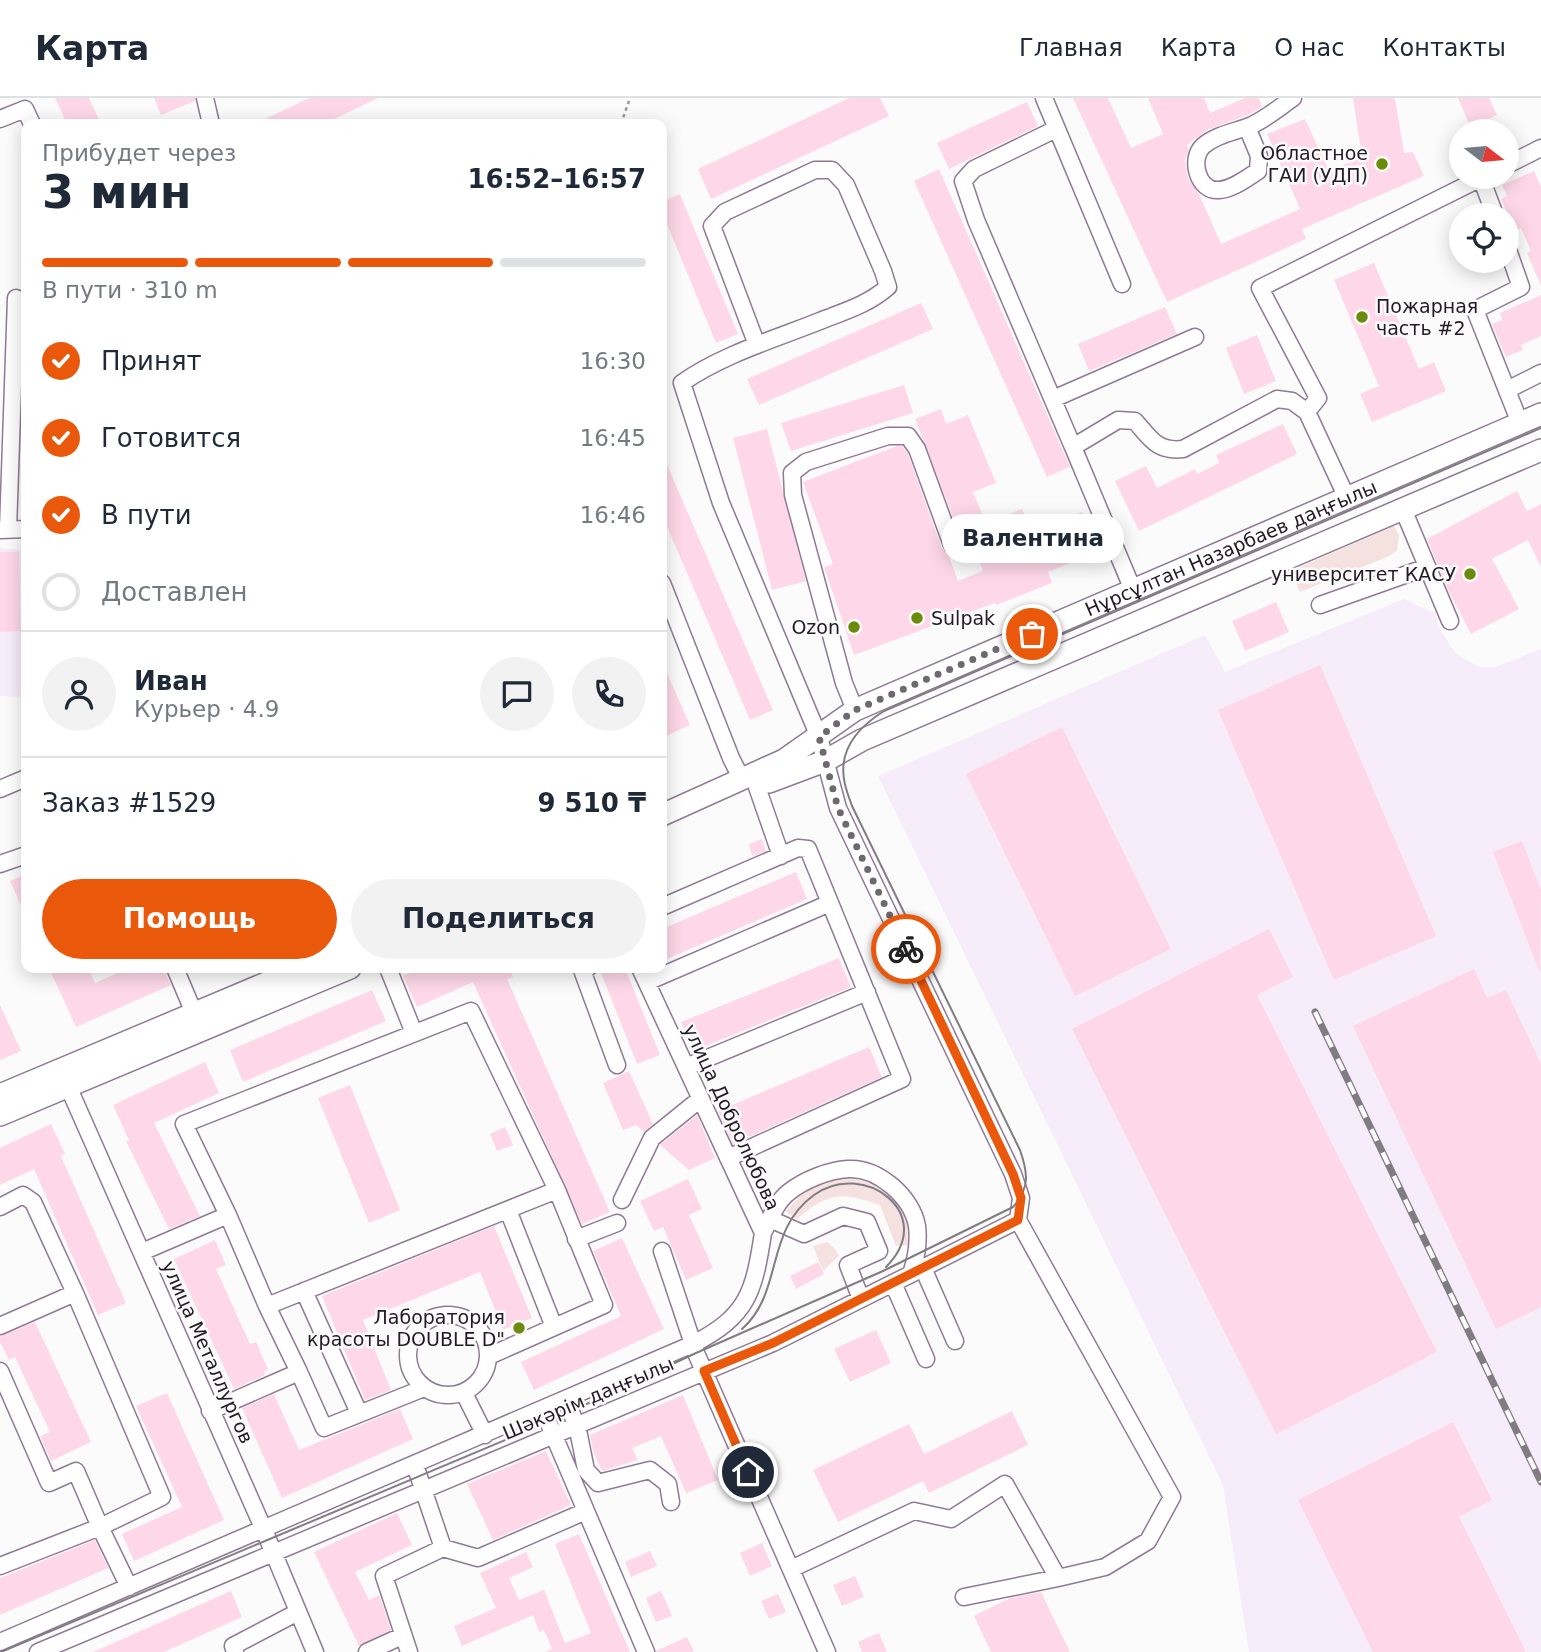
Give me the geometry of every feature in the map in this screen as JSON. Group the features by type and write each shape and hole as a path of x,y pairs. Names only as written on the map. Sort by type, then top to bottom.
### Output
{"main road":[{"name":"Нұрсұлтан Назарбаев даңғылы","path":"667,827 749,783 855,710 1541,414"},
{"name":"Нұрсұлтан Назарбаев даңғылы","path":"667,813 749,783 825,761 862,740 1541,450"},
{"path":"0,1115 64,1078 194,1013 290,973"},
{"path":"0,1095 64,1078 337,973"}],"street":[{"path":"205,98 210,119"},
{"path":"1044,98 1122,284"},
{"path":"1247,127 1293,98"},
{"path":"0,119 25,109 30,119"},
{"path":"1056,129 974,169 964,181 976,220 1133,590"},
{"path":"1519,159 1541,148"},
{"path":"757,345 712,226 725,212 815,170 832,170 846,186 888,287 872,301 757,345 692,375 681,383 721,503 819,737 838,808 1013,1174 1021,1198 1018,1220 1172,1497 1148,1541 1105,1567 964,1597"},
{"path":"1307,412 1318,398 1260,288 1458,189"},
{"path":"1516,273 1521,287 1475,310 1520,423"},
{"path":"4,530 16,298"},
{"path":"1052,399 1195,337"},
{"path":"1507,390 1541,373"},
{"path":"1073,447 1118,420 1135,421 1155,443 1167,451 1183,449 1277,399 1292,401 1307,412 1347,498"},
{"path":"855,710 845,683 793,495 792,473 806,462 817,458 888,436 908,436 917,449 951,545"},
{"path":"1403,509 1450,621"},
{"path":"1320,605 1427,567"},
{"path":"667,594 781,856"},
{"path":"0,789 21,780"},
{"path":"667,905 798,848 808,849 902,1079 728,1158"},
{"path":"0,864 21,857"},
{"path":"667,966 830,903"},
{"path":"177,973 194,1013"},
{"path":"390,973 414,1033"},
{"path":"583,973 617,1065"},
{"name":"улица Добролюбова","path":"644,975 728,1158 766,1226 749,1293 736,1317 720,1331 693,1345"},
{"path":"686,1067 867,992"},
{"path":"424,1388 324,1428 184,1124 471,1011 556,1190 604,1305 489,1356"},
{"name":"улица Металлургов","path":"64,1078 264,1530 315,1652"},
{"path":"622,1200 652,1138 694,1104"},
{"path":"861,1299 848,1265 879,1251 867,1222 843,1216 804,1234 766,1226 788,1193 831,1171 851,1168 889,1182 910,1205 917,1226 917,1271 955,1341"},
{"path":"267,1306 556,1190"},
{"path":"0,1207 23,1195 33,1202 162,1497 100,1527 0,1566"},
{"path":"508,1210 554,1327"},
{"path":"142,1252 228,1215"},
{"name":"Шәкәрім даңғылы","path":"38,1652 773,1343 1018,1220"},
{"path":"576,1239 617,1223"},
{"path":"662,1251 693,1345 827,1652"},
{"path":"893,1283 926,1359"},
{"path":"304,1291 359,1413"},
{"path":"0,1326 75,1293"},
{"path":"445,1314 462,1317 476,1326 486,1339 489,1356 480,1380 464,1393 443,1396 424,1388 412,1376 407,1360 408,1344 416,1329 429,1318 445,1314"},
{"name":"Шәкәрім даңғылы","path":"0,1642 693,1345"},
{"path":"0,1371 49,1483 76,1471 129,1587"},
{"path":"210,1411 299,1373"},
{"path":"464,1393 485,1434"},
{"path":"566,1399 576,1426 586,1470 598,1483 650,1470 668,1484 671,1502"},
{"path":"543,1410 646,1652"},
{"path":"415,1465 443,1548"},
{"path":"791,1569 914,1510 951,1519 1005,1485 1058,1578"},
{"path":"409,1652 384,1576 443,1548 478,1558 586,1511"},
{"path":"229,1650 298,1612"},
{"path":"367,1652 402,1636"}],"path":[{"path":"623,119 630,98"}],"shaded area":[{"path":"1394,526 1399,535 1397,551 1300,592 1291,571"},
{"path":"0,548 21,550 21,697 0,696"},
{"path":"1404,599 1436,614 1438,626 1455,653 1479,667 1496,667 1541,649 1541,1652 1249,1652 1223,1485 878,776 1205,635 1225,672"},
{"path":"839,1176 878,1186 894,1196 906,1216 908,1245 896,1246 880,1205 867,1201 845,1196 826,1199 797,1219 786,1212 797,1199 810,1190"},
{"path":"827,1242 839,1256 823,1271 813,1246"}],"building":[{"path":"55,98 89,98 99,119 65,119"},
{"path":"154,98 195,98 195,101 161,115"},
{"path":"309,98 378,98 334,119 265,119"},
{"path":"849,98 880,98 889,116 711,199 698,169"},
{"path":"1073,98 1108,98 1131,148 1163,134 1148,98 1204,98 1210,113 1245,98 1259,98 1262,107 1209,129 1187,145 1189,149 1185,161 1188,178 1199,194 1221,244 1300,209 1267,134 1305,119 1329,171 1362,157 1353,98 1395,98 1404,153 1413,152 1424,176 1302,229 1306,239 1167,302"},
{"path":"1458,98 1489,98 1497,115 1489,119 1467,119"},
{"path":"1027,102 1038,126 949,169 937,143"},
{"path":"939,169 1070,467 1047,477 914,181"},
{"path":"1534,171 1541,187 1541,286 1527,253 1531,251 1521,228 1519,229 1519,203 1503,203 1501,199 1507,196 1504,189 1519,189 1519,178"},
{"path":"680,194 738,334 716,343 667,224 667,200"},
{"path":"1374,263 1419,369 1434,362 1446,391 1372,422 1360,394 1379,386 1334,280"},
{"path":"1541,295 1541,336 1521,345 1523,350 1506,357 1492,324 1502,320 1500,313"},
{"path":"921,303 933,329 759,405 747,379"},
{"path":"1165,307 1177,334 1089,371 1078,344"},
{"path":"1257,335 1276,381 1244,394 1226,348"},
{"path":"904,385 913,413 791,451 781,423"},
{"path":"941,409 946,424 968,415 996,483 973,492 986,523 1022,509 1032,532 1082,512 1098,552 1048,572 1052,583 854,655 824,567 833,564 803,482 902,446 908,454 942,549 948,554 958,581 983,571 960,514 953,517 915,419"},
{"path":"1283,424 1297,454 1139,531 1115,481 1146,466 1157,488 1195,469 1197,474 1219,463 1216,455"},
{"path":"767,429 806,581 772,590 733,438"},
{"path":"667,465 773,710 750,720 667,527"},
{"name":"университет КАСУ","path":"1517,491 1527,511 1541,504 1541,567 1528,540 1492,559 1519,609 1471,634 1448,590 1427,539"},
{"path":"0,552 19,552 21,631 0,632"},
{"path":"1276,602 1289,632 1245,651 1232,621"},
{"path":"1320,665 1436,936 1334,980 1218,710"},
{"path":"667,673 690,725 667,736"},
{"path":"1062,727 1171,949 1075,996 966,774"},
{"path":"762,839 766,851 752,856 749,844"},
{"path":"1522,841 1541,890 1540,973 1493,852"},
{"path":"796,872 807,899 667,959 667,927"},
{"path":"21,876 21,905 10,881"},
{"path":"1269,929 1293,977 1257,995 1437,1352 1276,1434 1072,1029"},
{"path":"839,958 851,987 693,1051 681,1022"},
{"path":"1474,969 1487,998 1506,990 1541,1064 1541,1307 1496,1329 1353,1026"},
{"path":"51,973 90,973 95,983 118,973 165,973 171,985 76,1027"},
{"path":"410,973 511,973 513,977 507,979 610,1212 582,1224 473,982 417,1007 403,976"},
{"path":"601,973 627,973 660,1055 637,1064"},
{"path":"372,990 386,1021 243,1082 230,1050"},
{"path":"0,1005 21,1051 0,1060"},
{"path":"869,1047 882,1077 733,1144 718,1111"},
{"path":"205,1062 219,1093 154,1123 200,1216 169,1229 126,1141 129,1140 113,1105"},
{"path":"629,1071 653,1124 644,1132 636,1125 623,1130 603,1083"},
{"path":"350,1085 400,1210 369,1223 318,1098"},
{"path":"697,1115 715,1158 689,1170 660,1145"},
{"path":"51,1124 65,1154 61,1156 126,1303 98,1315 34,1169 0,1185 0,1148"},
{"path":"505,1127 513,1145 497,1151 490,1134"},
{"path":"688,1179 702,1209 689,1215 713,1268 686,1280 663,1227 654,1231 640,1201"},
{"path":"494,1226 532,1318 503,1330 480,1272 363,1320 391,1390 365,1400 322,1296"},
{"path":"622,1238 664,1329 534,1390 521,1362 621,1316 593,1251"},
{"path":"215,1240 226,1265 216,1269 250,1344 256,1342 268,1369 264,1371 265,1375 234,1389 174,1259"},
{"path":"818,1262 824,1274 796,1289 790,1276"},
{"path":"35,1322 91,1442 51,1461 40,1436 50,1432 15,1357 9,1360 0,1342 0,1336"},
{"path":"876,1330 891,1363 850,1382 834,1349"},
{"path":"167,1393 224,1520 134,1561 122,1534 182,1507 136,1406"},
{"path":"274,1394 299,1450 400,1409 413,1439 282,1498 242,1408"},
{"path":"683,1395 718,1480 686,1493 661,1436 632,1448 638,1460 602,1471 593,1451 590,1435"},
{"path":"1012,1411 1028,1445 929,1493 923,1481 838,1522 813,1470 909,1424 924,1454"},
{"path":"1453,1422 1492,1500 1459,1517 1526,1652 1373,1652 1298,1500"},
{"path":"546,1451 571,1505 493,1540 467,1484"},
{"path":"397,1513 412,1545 355,1572 369,1600 379,1595 391,1630 359,1646 314,1552"},
{"path":"579,1534 630,1652 545,1652 552,1649 544,1630 539,1632 533,1615 462,1646 454,1626 496,1608 480,1573 526,1552 533,1567 509,1578 519,1600 544,1590 565,1643 591,1633 555,1544"},
{"path":"95,1540 108,1568 0,1615 0,1578"},
{"path":"762,1543 772,1566 750,1576 740,1553"},
{"path":"650,1551 657,1566 631,1577 625,1562"},
{"path":"855,1576 864,1597 842,1606 833,1585"},
{"path":"231,1591 242,1617 164,1652 93,1652"},
{"path":"661,1591 672,1616 656,1622 646,1598"},
{"path":"1041,1592 1070,1652 991,1652 974,1616 1010,1598"},
{"path":"778,1594 786,1612 769,1619 761,1601"},
{"path":"879,1633 887,1652 862,1652 858,1642"},
{"path":"687,1637 694,1652 656,1652 656,1651"}],"tram line":[{"path":"1,1652 548,1422 883,1271 1013,1207 1019,1200 1026,1180 1020,1150 852,806 845,786 843,768 853,739 884,711 1541,428"},
{"path":"742,1329 764,1298 780,1243 798,1210 814,1195 833,1186 853,1184 872,1188 888,1198 899,1211 904,1228 900,1247 886,1267"}],"railway":[{"path":"1315,1012 1541,1482"}],"way so far":[{"path":"906,949 838,808 819,737 855,710 1032,634"}],"place":[{"name":"Областное ГАИ (УДП)","path":"1382,164"},
{"name":"Пожарная часть #2","path":"1362,317"},
{"name":"университет КАСУ","path":"1470,574"},
{"name":"Sulpak","path":"917,618"},
{"name":"Ozon","path":"854,627"},
{"name":"Валентина","path":"1032,634"},
{"name":"Лаборатория красоты DOUBLE D\"","path":"519,1328"}],"route":[{"path":"748,1472 704,1371 773,1343 1018,1220 1021,1198 1013,1174 906,949"}]}
